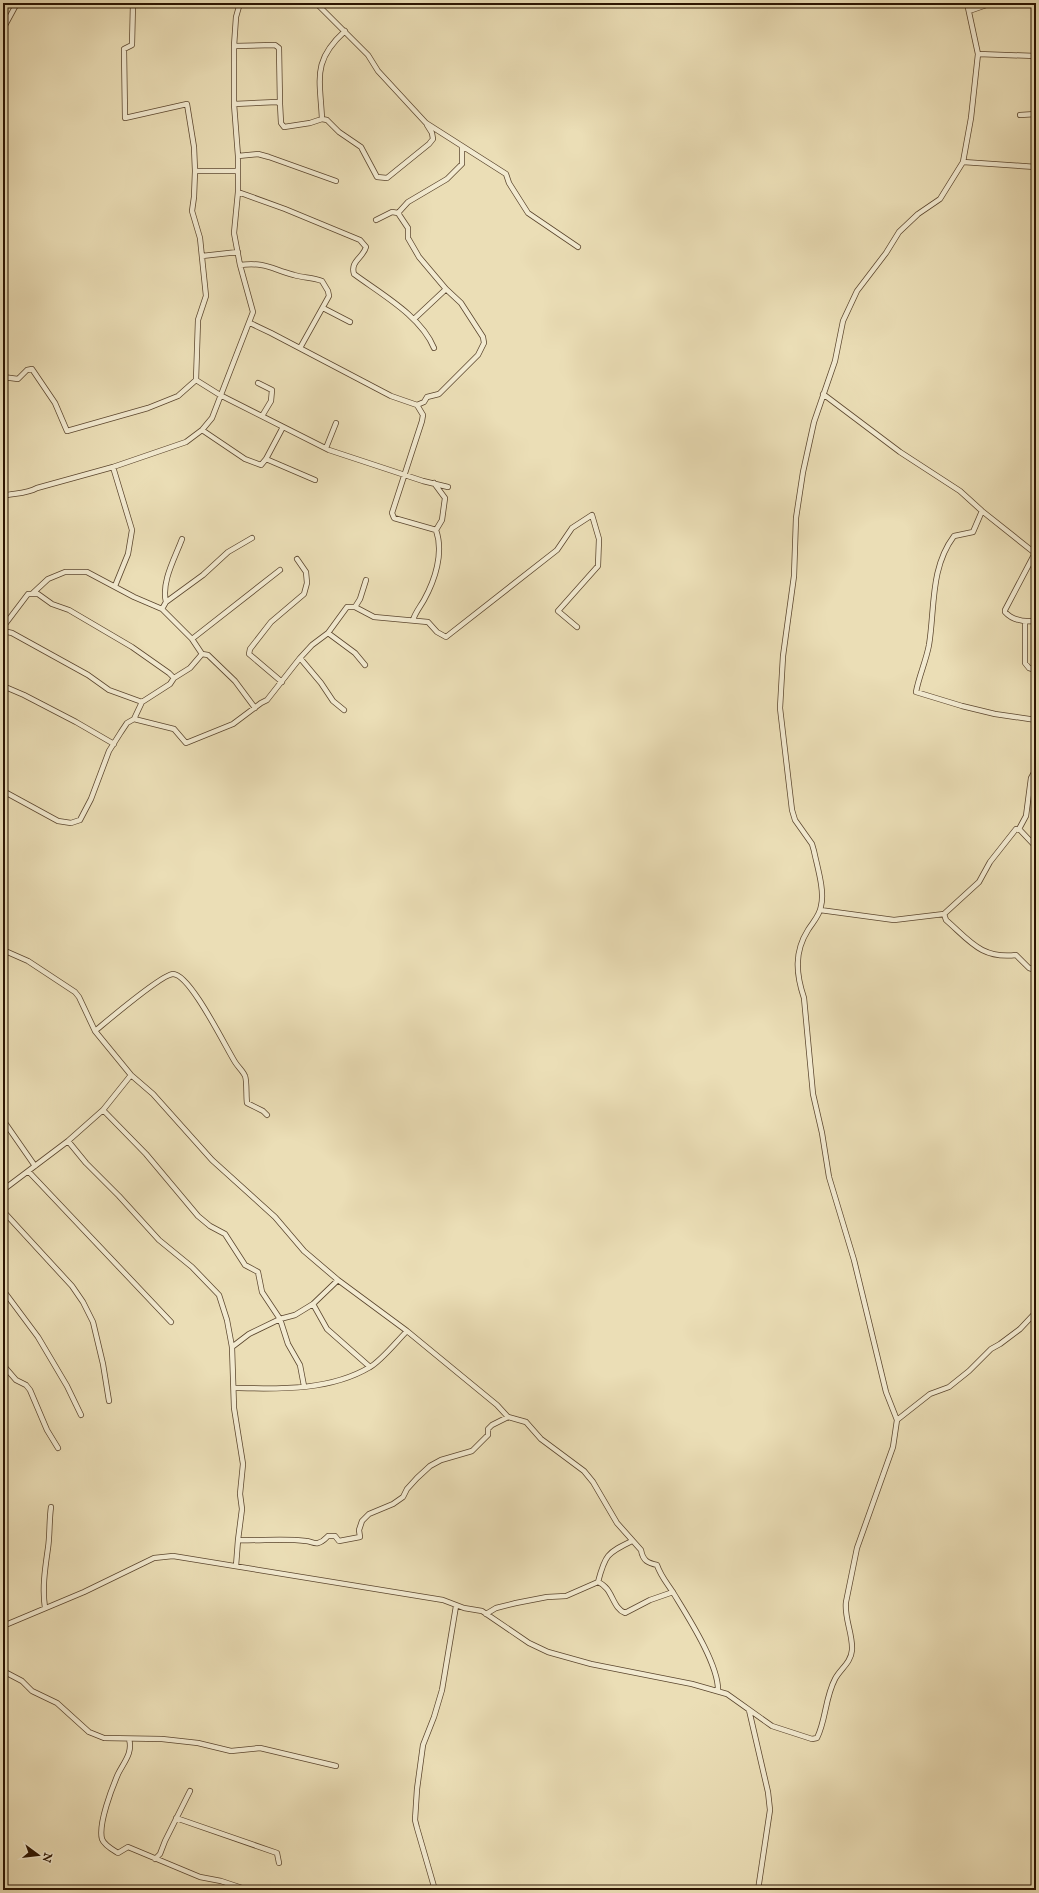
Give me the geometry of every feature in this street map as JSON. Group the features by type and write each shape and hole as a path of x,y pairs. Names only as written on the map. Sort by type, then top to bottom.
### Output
{"street":[{"path":"3,29 16,5 22,3"},
{"path":"3,377 18,379 27,370 32,369 55,403 67,431 154,406 178,396 196,380 198,320 206,296 200,238 192,211 195,171 194,147 188,104 125,118 124,49 132,45 133,3"},
{"path":"3,496 12,493 28,493 37,488 113,466 186,442 202,430 212,418 253,312 240,265 234,232 238,192 238,156 234,104 234,46 236,17 240,3"},
{"path":"234,46 276,46 279,48 281,123 284,127 310,123 322,119 328,120 339,132 361,147 378,177 387,178 429,144 433,139 432,133 426,123 345,31 316,3"},
{"path":"3,1626 84,1592 154,1558 173,1556 420,1595 443,1600 456,1606 486,1614 528,1643 548,1652 591,1664 692,1684 718,1691 727,1694 772,1726 812,1740 817,1738 821,1730 832,1687 839,1672 847,1664 852,1652 845,1610 846,1602 857,1548 868,1513 892,1453 897,1420 886,1392 854,1260 829,1177 822,1132 813,1094 804,998 800,985 797,954 806,932 820,910 821,896 812,844 795,820 792,810 780,708 783,656 794,576 796,518 803,472 814,422 822,394 835,361 844,321 857,291 886,254 899,232 918,214 940,199 963,162 971,118 978,54 967,3"},
{"path":"969,11 992,3"},
{"path":"322,119 320,69 326,52 345,31"},
{"path":"978,54 1036,56"},
{"path":"234,104 277,102 280,104"},
{"path":"1020,115 1036,114"},
{"path":"426,123 506,174 509,183 526,212 578,247"},
{"path":"398,213 408,202 447,179 462,164 462,147"},
{"path":"238,156 258,154 336,181"},
{"path":"963,162 991,166 1036,167"},
{"path":"195,171 238,171"},
{"path":"238,192 292,211 360,240 366,247 364,254 354,264 354,274 414,319 430,338 434,348"},
{"path":"376,220 392,212 398,213 408,228 408,238 418,257 446,289 461,303 480,330 484,343 478,355 439,394 427,397 424,402 417,405"},
{"path":"202,256 238,252"},
{"path":"240,265 254,263 265,264 296,276 322,281 328,291 329,296 318,314 310,333 300,348"},
{"path":"414,319 446,289"},
{"path":"323,308 350,322"},
{"path":"250,323 271,332 391,396 417,405 423,415 392,513 394,518 436,530"},
{"path":"196,380 220,395 326,448 405,475 448,486"},
{"path":"258,383 272,390 271,401 262,416"},
{"path":"822,394 900,452 960,491 982,511 1036,554 1005,610 1009,617 1025,622 1036,621"},
{"path":"326,448 336,423"},
{"path":"202,430 245,459 261,464 266,459 283,426"},
{"path":"266,459 315,480"},
{"path":"113,466 132,530 128,554 115,586"},
{"path":"413,620 436,572 438,561 439,539 436,530 442,520 445,498 434,483"},
{"path":"982,511 973,532 954,536 941,558 936,576 929,645 916,692 975,709 1036,720"},
{"path":"134,719 174,729 186,743 233,724 272,696 300,658 312,645 328,633 347,606 355,607 374,616 428,622 437,632 446,637 557,550 572,528 592,515 598,539 598,566 558,611 577,627"},
{"path":"162,609 166,602 203,575 228,552 252,538"},
{"path":"166,602 164,593 168,576 182,539"},
{"path":"282,682 249,654 250,649 272,622 304,594 307,583 306,572 297,559"},
{"path":"192,638 280,570"},
{"path":"3,627 28,594 32,593 48,579 65,572 87,572 134,597 162,609 192,638 202,654 208,655 235,681 255,708"},
{"path":"355,607 360,599 366,580"},
{"path":"32,593 38,594 57,606 69,610 132,647 174,678"},
{"path":"1025,622 1025,663 1029,668 1036,670"},
{"path":"3,631 12,633 73,666 109,690 142,702"},
{"path":"328,633 355,653 366,665"},
{"path":"3,791 58,821 64,823 75,822 83,816 114,744 127,723 134,719 142,702 170,684 174,678 190,668 202,654"},
{"path":"300,658 322,683 333,701 344,710"},
{"path":"3,686 76,722 114,744"},
{"path":"820,910 894,920 944,914 979,882 990,862 1014,831 1019,829 1026,816 1031,778 1036,768"},
{"path":"1019,829 1036,846"},
{"path":"944,914 946,920 983,952 996,955 1016,955 1029,968 1036,970"},
{"path":"3,950 28,961 68,986 79,997 95,1031 131,1075 153,1094 212,1160 275,1217 304,1251 338,1280 407,1331 497,1405 508,1417 526,1422 541,1439 584,1471 594,1482 612,1515 641,1550 642,1556 647,1563 657,1565 663,1579 673,1592 713,1666 718,1682 718,1691"},
{"path":"95,1031 162,979 171,974 175,974 184,980 197,996 236,1063 244,1073 246,1078 245,1088 247,1103 263,1111 267,1115"},
{"path":"3,1190 29,1172 68,1141 103,1110 131,1075"},
{"path":"103,1110 146,1154 198,1216 210,1226 225,1234 245,1265 258,1272 262,1292 280,1319 288,1344 300,1365 304,1386"},
{"path":"3,1120 35,1166"},
{"path":"68,1141 86,1163 119,1196 159,1240 192,1267 219,1295 227,1320 232,1347 235,1388 234,1408 243,1464 240,1494 242,1509 236,1566"},
{"path":"29,1172 171,1322"},
{"path":"3,1211 72,1286 83,1302 93,1322 103,1364 109,1401"},
{"path":"232,1347 249,1334 280,1319 295,1315 313,1304 338,1280"},
{"path":"3,1290 38,1337 68,1386 81,1415"},
{"path":"313,1304 327,1330 370,1367"},
{"path":"897,1420 930,1394 949,1387 991,1349 1020,1329 1036,1312"},
{"path":"235,1388 304,1386 336,1382 370,1367 407,1331"},
{"path":"3,1365 16,1380 30,1390 47,1430 58,1448"},
{"path":"238,1540 306,1541 316,1543 324,1541 328,1536 335,1536 339,1541 360,1537 359,1530 362,1521 369,1514 393,1504 403,1497 407,1489 430,1466 441,1460 472,1451 488,1435 488,1429 492,1425 508,1417"},
{"path":"45,1608 43,1597 44,1570 48,1547 51,1507"},
{"path":"3,1534 5,1526"},
{"path":"598,1582 602,1566 609,1553 632,1541"},
{"path":"598,1582 604,1585 614,1598 618,1608 625,1613 650,1600 673,1592"},
{"path":"486,1614 496,1608 516,1603 547,1597 566,1596 598,1582"},
{"path":"434,1890 415,1820 417,1790 423,1745 434,1717 442,1690 456,1606"},
{"path":"3,1672 22,1681 32,1691 57,1703 96,1736 129,1740 177,1741 230,1751 260,1748 336,1766"},
{"path":"749,1710 768,1792 770,1810 758,1890"},
{"path":"129,1740 130,1752 119,1773 107,1803 102,1838 111,1849 118,1853 128,1848 200,1877 220,1881 248,1890"},
{"path":"155,1859 160,1854 190,1791"},
{"path":"176,1818 277,1853 279,1863"}]}
